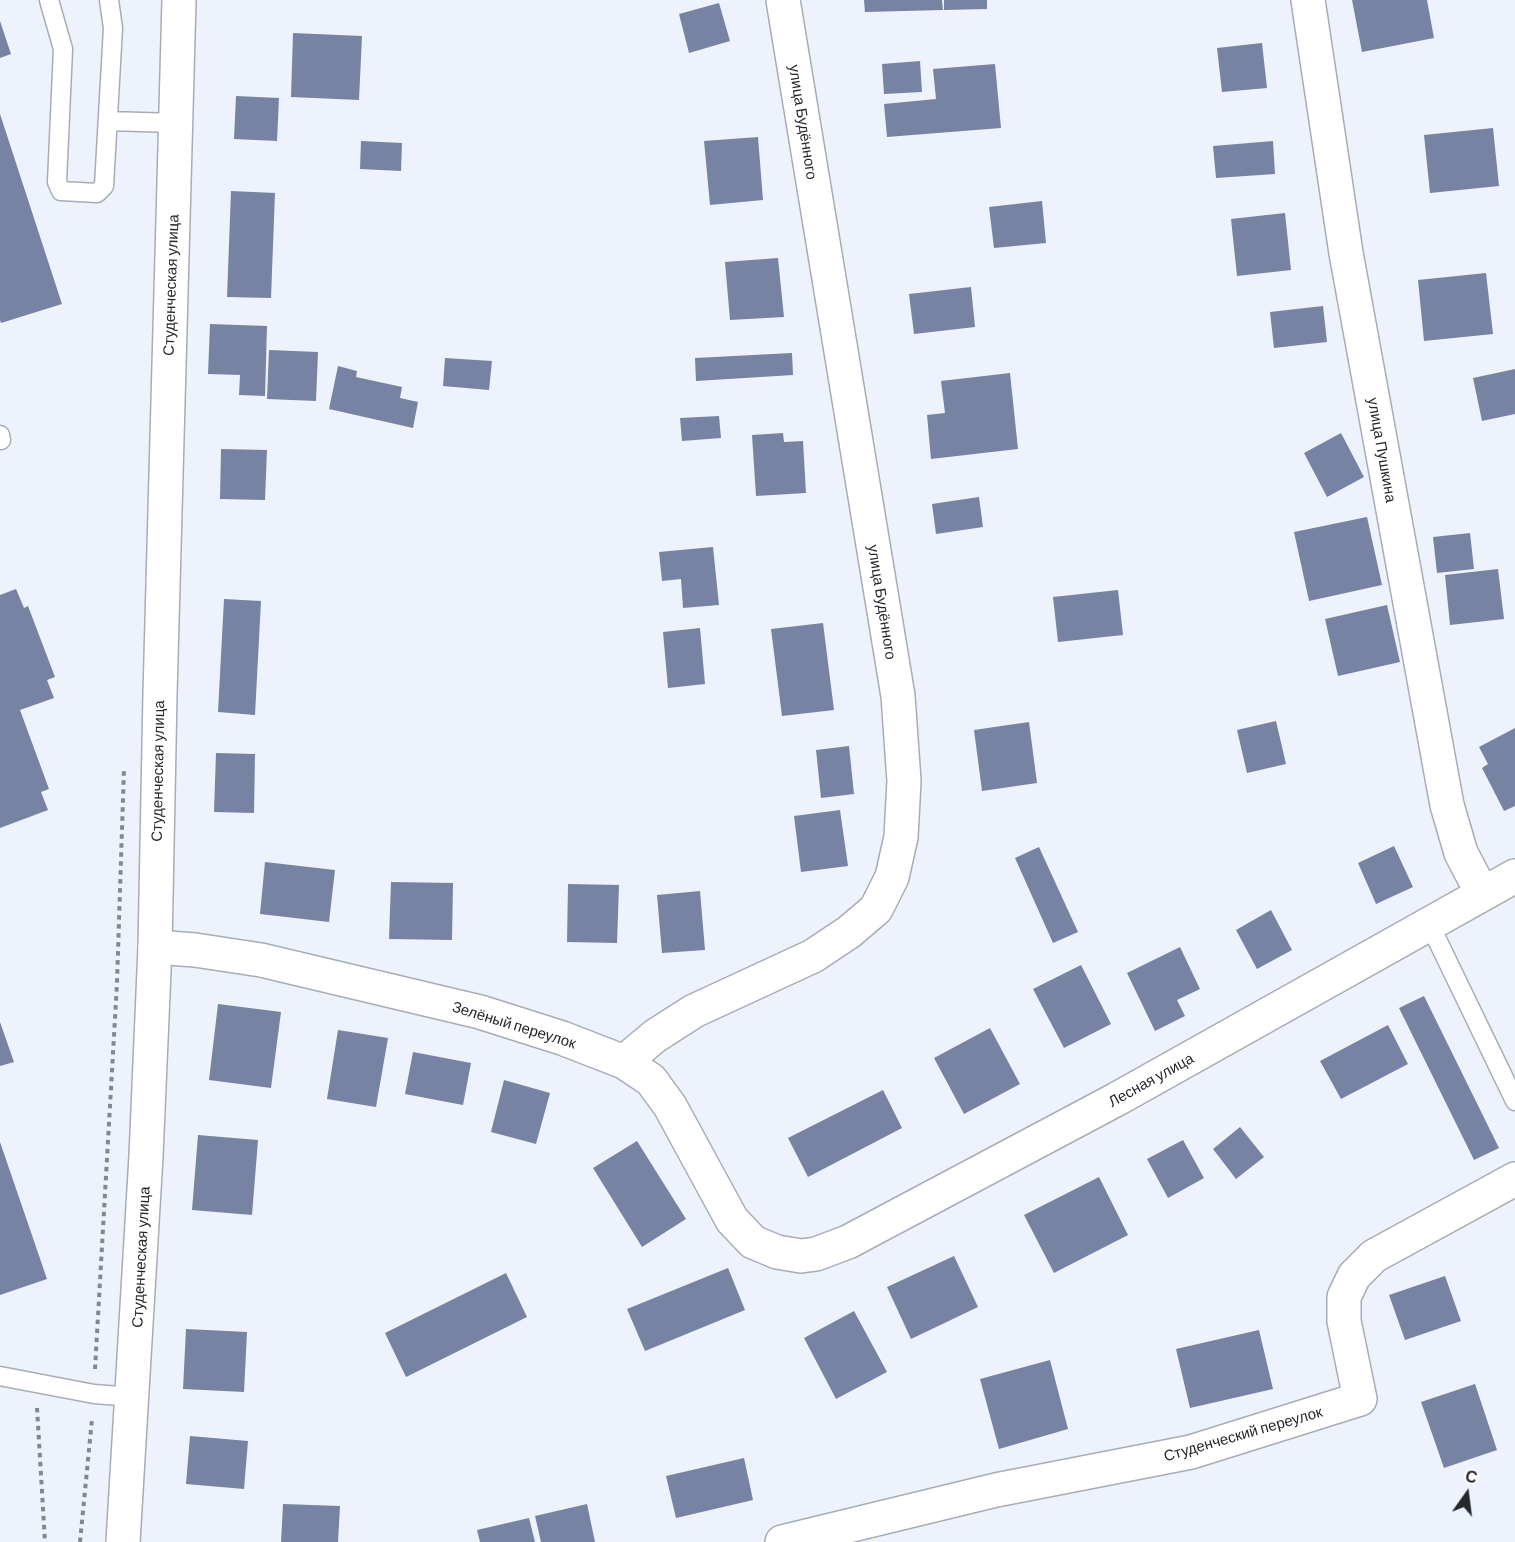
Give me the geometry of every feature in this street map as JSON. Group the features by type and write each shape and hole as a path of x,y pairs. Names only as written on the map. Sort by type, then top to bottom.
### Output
{"street":[{"name":"Студенческая улица","path":"123,1542 133,1397 155,947 159,706 179,0"},
{"name":"улица Будённого","path":"624,1062 655,1036 694,1011 813,956 849,933 876,909 892,877 901,837 904,781 898,696 783,0"},
{"name":"улица Пушкина","path":"1308,0 1346,253 1447,805 1461,853 1482,893"},
{"name":"Лесная улица","path":"777,1252 801,1256 816,1254 848,1242 1117,1099 1515,876"},
{"name":"Зелёный переулок","path":"155,947 195,950 261,960 480,1012 562,1038 624,1062 651,1080 670,1106 732,1220 753,1242 777,1252"},
{"name":"Студенческий переулок","path":"782,1542 996,1490 1191,1452 1360,1399 1344,1321 1344,1297 1354,1276 1374,1256 1515,1179"}],"lane":[{"path":"50,0 63,48 57,182 61,191 97,193 104,186 113,28 109,0"},
{"path":"108,121 175,123"},
{"path":"1429,923 1515,1101"},
{"path":"0,1376 94,1394 133,1397"}],"path":[{"path":"80,1542 94,1394 117,983"},
{"path":"36,1401 45,1542"}],"building":[{"path":"864,0 942,0 943,10 865,12"},
{"path":"944,0 987,0 987,9 944,10"},
{"path":"1352,0 1427,0 1434,38 1362,52"},
{"path":"719,3 730,41 689,53 679,14"},
{"path":"0,21 11,54 0,58"},
{"path":"293,33 362,36 359,100 291,97"},
{"path":"1262,43 1267,88 1222,92 1217,48"},
{"path":"920,61 922,92 884,94 882,64"},
{"path":"995,64 1001,128 887,137 884,104 936,99 933,69"},
{"path":"236,96 279,98 277,141 234,139"},
{"path":"0,114 62,304 1,323 0,320"},
{"path":"1493,128 1499,186 1430,193 1424,135"},
{"path":"758,137 763,200 710,205 704,141"},
{"path":"361,141 402,143 401,171 360,169"},
{"path":"1273,141 1275,174 1216,178 1213,146"},
{"path":"231,191 275,193 271,298 227,297"},
{"path":"1042,201 1046,243 994,248 989,207"},
{"path":"1285,213 1291,270 1237,276 1231,219"},
{"path":"778,258 784,317 730,320 725,262"},
{"path":"1486,273 1493,334 1424,341 1418,280"},
{"path":"971,287 975,327 914,334 909,294"},
{"path":"1323,306 1327,342 1274,348 1270,312"},
{"path":"210,324 267,326 265,396 239,395 240,375 208,374"},
{"path":"269,350 318,352 316,401 267,399"},
{"path":"792,353 793,375 696,381 695,358"},
{"path":"445,358 492,361 489,390 443,386"},
{"path":"338,366 357,371 356,377 402,387 400,398 418,402 413,428 329,409"},
{"path":"1515,369 1515,414 1482,421 1473,378"},
{"path":"1010,373 1018,449 931,459 927,415 945,413 941,381"},
{"path":"719,416 721,438 682,441 680,418"},
{"path":"783,433 784,442 803,441 806,493 756,496 752,435"},
{"path":"1341,433 1364,477 1327,497 1304,453"},
{"path":"221,449 267,450 265,500 220,499"},
{"path":"979,497 983,527 936,534 932,504"},
{"path":"1367,517 1382,585 1309,601 1294,532"},
{"path":"1470,533 1474,569 1437,573 1433,537"},
{"path":"713,547 719,605 683,608 681,579 662,581 659,552"},
{"path":"1498,569 1504,619 1450,625 1445,575"},
{"path":"16,589 24,608 28,606 55,677 47,680 54,698 20,710 49,789 41,792 48,810 0,828 0,595"},
{"path":"1118,590 1123,635 1058,642 1053,597"},
{"path":"224,599 261,601 255,715 218,712"},
{"path":"1387,605 1400,662 1338,676 1325,619"},
{"path":"823,623 834,710 782,716 771,629"},
{"path":"700,628 705,684 668,688 663,632"},
{"path":"1276,721 1286,764 1247,773 1237,730"},
{"path":"1029,722 1037,783 982,791 974,730"},
{"path":"1515,728 1515,806 1504,811 1482,768 1488,764 1479,747"},
{"path":"849,746 854,794 821,798 816,750"},
{"path":"216,753 255,754 254,813 214,812"},
{"path":"840,810 848,866 801,872 794,816"},
{"path":"1394,846 1413,887 1376,904 1358,863"},
{"path":"1039,847 1078,932 1053,943 1015,858"},
{"path":"265,862 335,870 329,922 260,914"},
{"path":"391,882 453,883 452,940 389,939"},
{"path":"568,884 619,885 617,943 567,942"},
{"path":"700,891 705,950 662,953 657,895"},
{"path":"1271,910 1292,950 1257,969 1236,930"},
{"path":"1180,947 1200,989 1177,1000 1185,1016 1155,1031 1127,973"},
{"path":"1081,965 1111,1024 1064,1048 1033,989"},
{"path":"1424,996 1499,1148 1474,1160 1399,1008"},
{"path":"218,1004 281,1012 271,1088 209,1080"},
{"path":"0,1022 14,1062 0,1066"},
{"path":"1388,1025 1408,1064 1341,1099 1320,1061"},
{"path":"990,1028 1020,1084 964,1114 934,1058"},
{"path":"338,1030 388,1038 376,1107 327,1099"},
{"path":"413,1052 471,1063 463,1105 405,1094"},
{"path":"504,1080 550,1093 536,1144 491,1132"},
{"path":"883,1090 902,1128 808,1177 788,1138"},
{"path":"1240,1127 1264,1157 1236,1179 1213,1149"},
{"path":"198,1135 258,1140 252,1215 192,1210"},
{"path":"1183,1140 1204,1178 1168,1198 1147,1159"},
{"path":"637,1141 686,1219 642,1247 593,1168"},
{"path":"0,1142 47,1279 0,1295"},
{"path":"1099,1177 1128,1235 1054,1273 1024,1215"},
{"path":"954,1256 978,1307 911,1339 887,1287"},
{"path":"728,1268 745,1310 645,1351 627,1309"},
{"path":"506,1273 527,1317 406,1377 385,1333"},
{"path":"1445,1276 1461,1321 1405,1340 1389,1295"},
{"path":"854,1311 887,1372 836,1399 804,1338"},
{"path":"186,1329 247,1332 244,1392 183,1389"},
{"path":"1259,1330 1273,1389 1190,1408 1176,1349"},
{"path":"1050,1360 1068,1429 999,1449 980,1379"},
{"path":"1475,1384 1497,1450 1444,1468 1421,1402"},
{"path":"190,1436 248,1441 244,1489 186,1484"},
{"path":"744,1458 753,1500 676,1518 666,1476"},
{"path":"283,1504 340,1506 338,1542 281,1542"},
{"path":"587,1504 595,1542 541,1542 535,1516"},
{"path":"529,1518 535,1542 480,1542 477,1530"}]}
